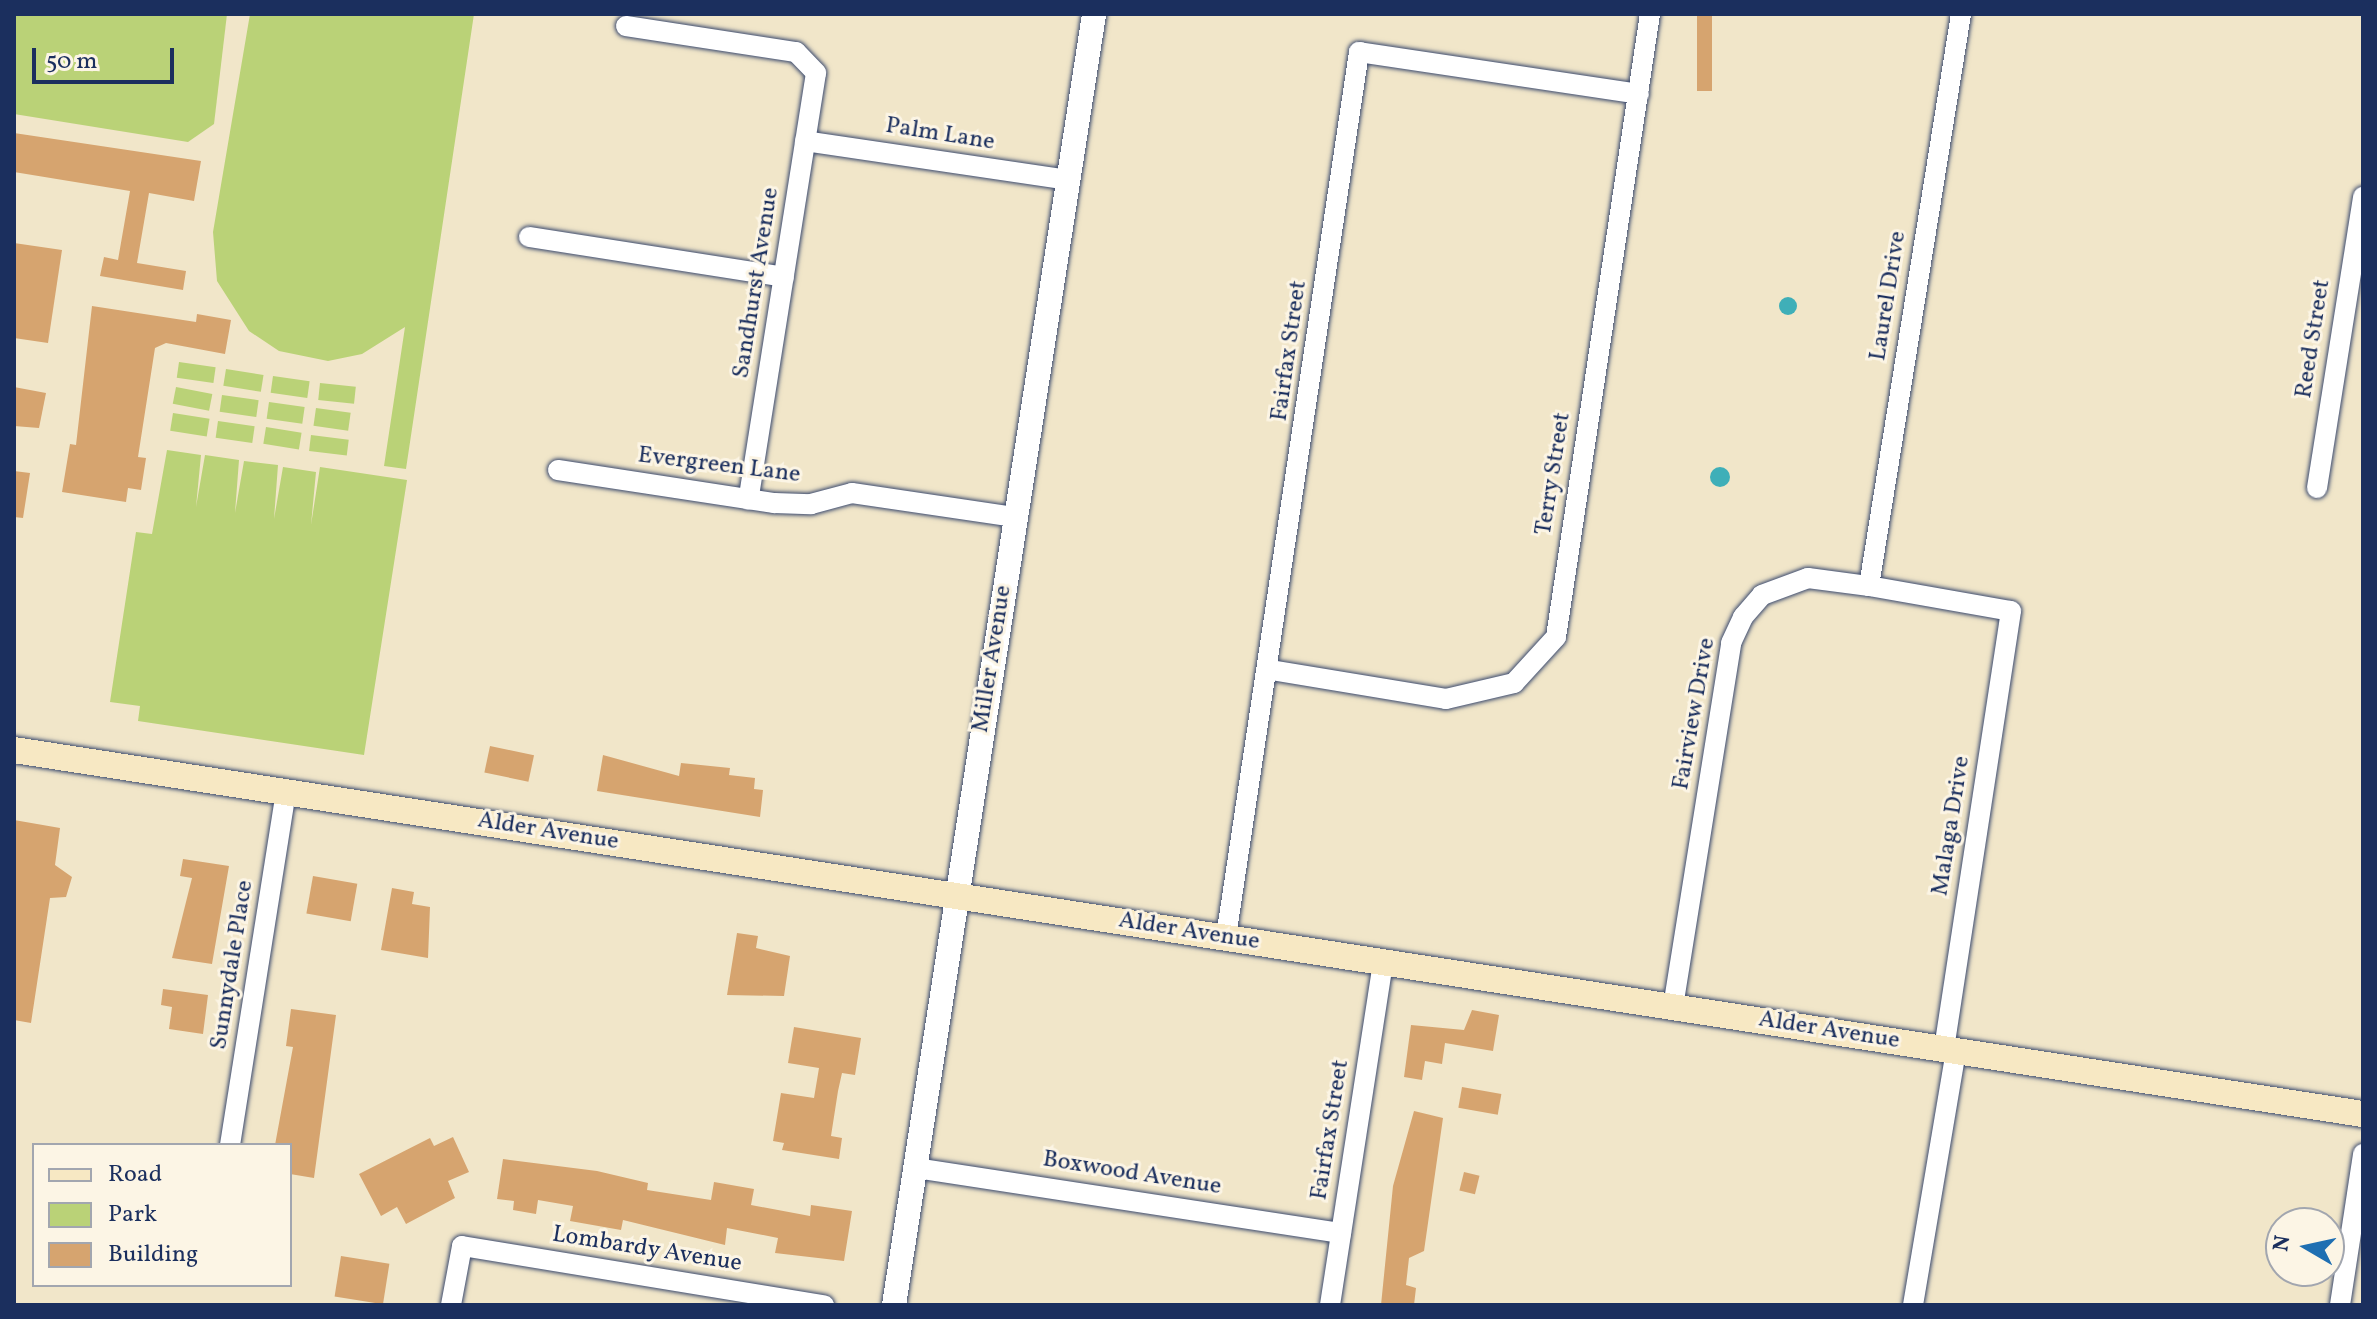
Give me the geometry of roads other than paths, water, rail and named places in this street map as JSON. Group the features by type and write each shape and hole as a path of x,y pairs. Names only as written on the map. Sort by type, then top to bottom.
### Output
{"main road":[{"name":"Alder Avenue","path":"14,750 2363,1114"}],"street":[{"name":"Miller Avenue","path":"894,1305 1094,14"},
{"name":"Terry Street","path":"1271,670 1446,699 1514,683 1556,637 1650,14"},
{"name":"Laurel Drive","path":"1869,586 1961,14"},
{"name":"Sandhurst Avenue","path":"626,26 796,52 816,73 748,500"},
{"name":"Fairfax Street","path":"1226,937 1271,670 1359,52 1639,94"},
{"name":"Palm Lane","path":"805,141 1068,180"},
{"name":"Reed Street","path":"2317,488 2363,197"},
{"path":"529,237 784,277"},
{"name":"Evergreen Lane","path":"558,470 748,500 811,504 852,493 1015,517"},
{"name":"Fairview Drive","path":"1673,1007 1731,643 1743,617 1762,595 1808,578 2011,611"},
{"name":"Malaga Drive","path":"1913,1305 2011,611"},
{"name":"Sunnydale Place","path":"230,1143 286,792"},
{"name":"Fairfax Street","path":"1330,1305 1383,962"},
{"path":"2340,1305 2363,1154"},
{"name":"Boxwood Avenue","path":"915,1168 1341,1233"},
{"name":"Lombardy Avenue","path":"451,1305 462,1246 824,1305"}],"water":[{"path":"1788,297 1797,306 1788,315 1779,306"},
{"path":"1716,467 1724,467 1730,477 1724,487 1716,487 1710,481 1710,473"}]}
